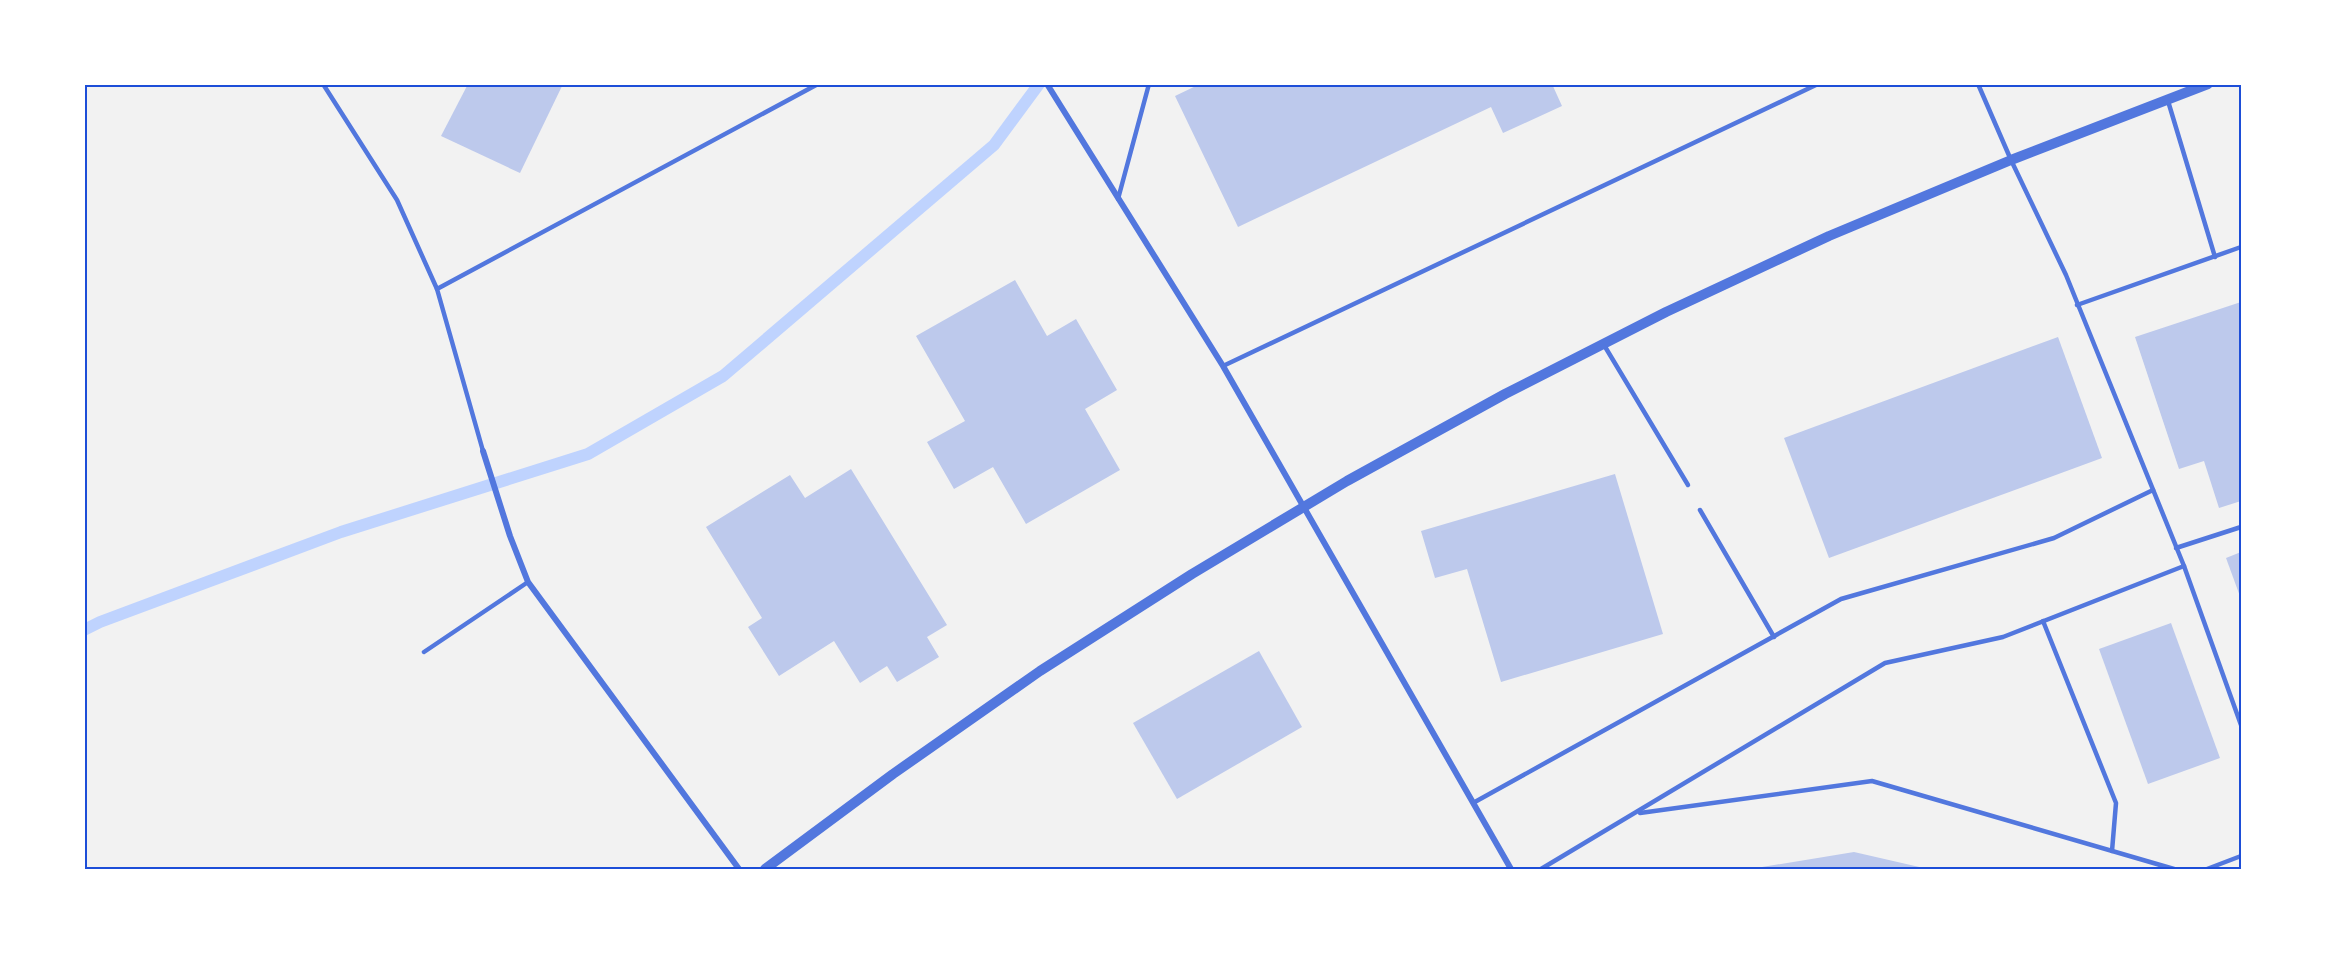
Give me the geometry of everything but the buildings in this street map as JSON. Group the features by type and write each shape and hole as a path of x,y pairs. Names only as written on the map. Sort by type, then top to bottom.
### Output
{"street":[{"path":"1047,84 1223,366 1511,869"},
{"path":"765,869 892,774 1040,671 1192,574 1305,506 1504,394 1666,312 1829,236 2011,160 2208,84"},
{"path":"483,451 510,536 528,582 739,869"}],"lane":[{"path":"322,84 397,200 437,289 483,451"},
{"path":"437,289 818,84"},
{"path":"1118,199 1149,84"},
{"path":"1223,366 1818,84"},
{"path":"1978,84 2011,160 2066,275 2184,566 2241,725"},
{"path":"2167,98 2215,257"},
{"path":"2077,305 2241,248"},
{"path":"1604,345 1688,485"},
{"path":"1473,803 1841,599 2054,538 2153,490"},
{"path":"1700,510 1774,637"},
{"path":"2176,548 2241,526"},
{"path":"1541,869 1885,663 2003,637 2184,566"},
{"path":"424,652 528,582"},
{"path":"2043,621 2116,803 2112,851"},
{"path":"1637,813 1872,781 2174,869"},
{"path":"2207,869 2241,856"}],"waterway":[{"path":"84,630 341,532 588,454 723,376 994,145 1039,84"}]}
